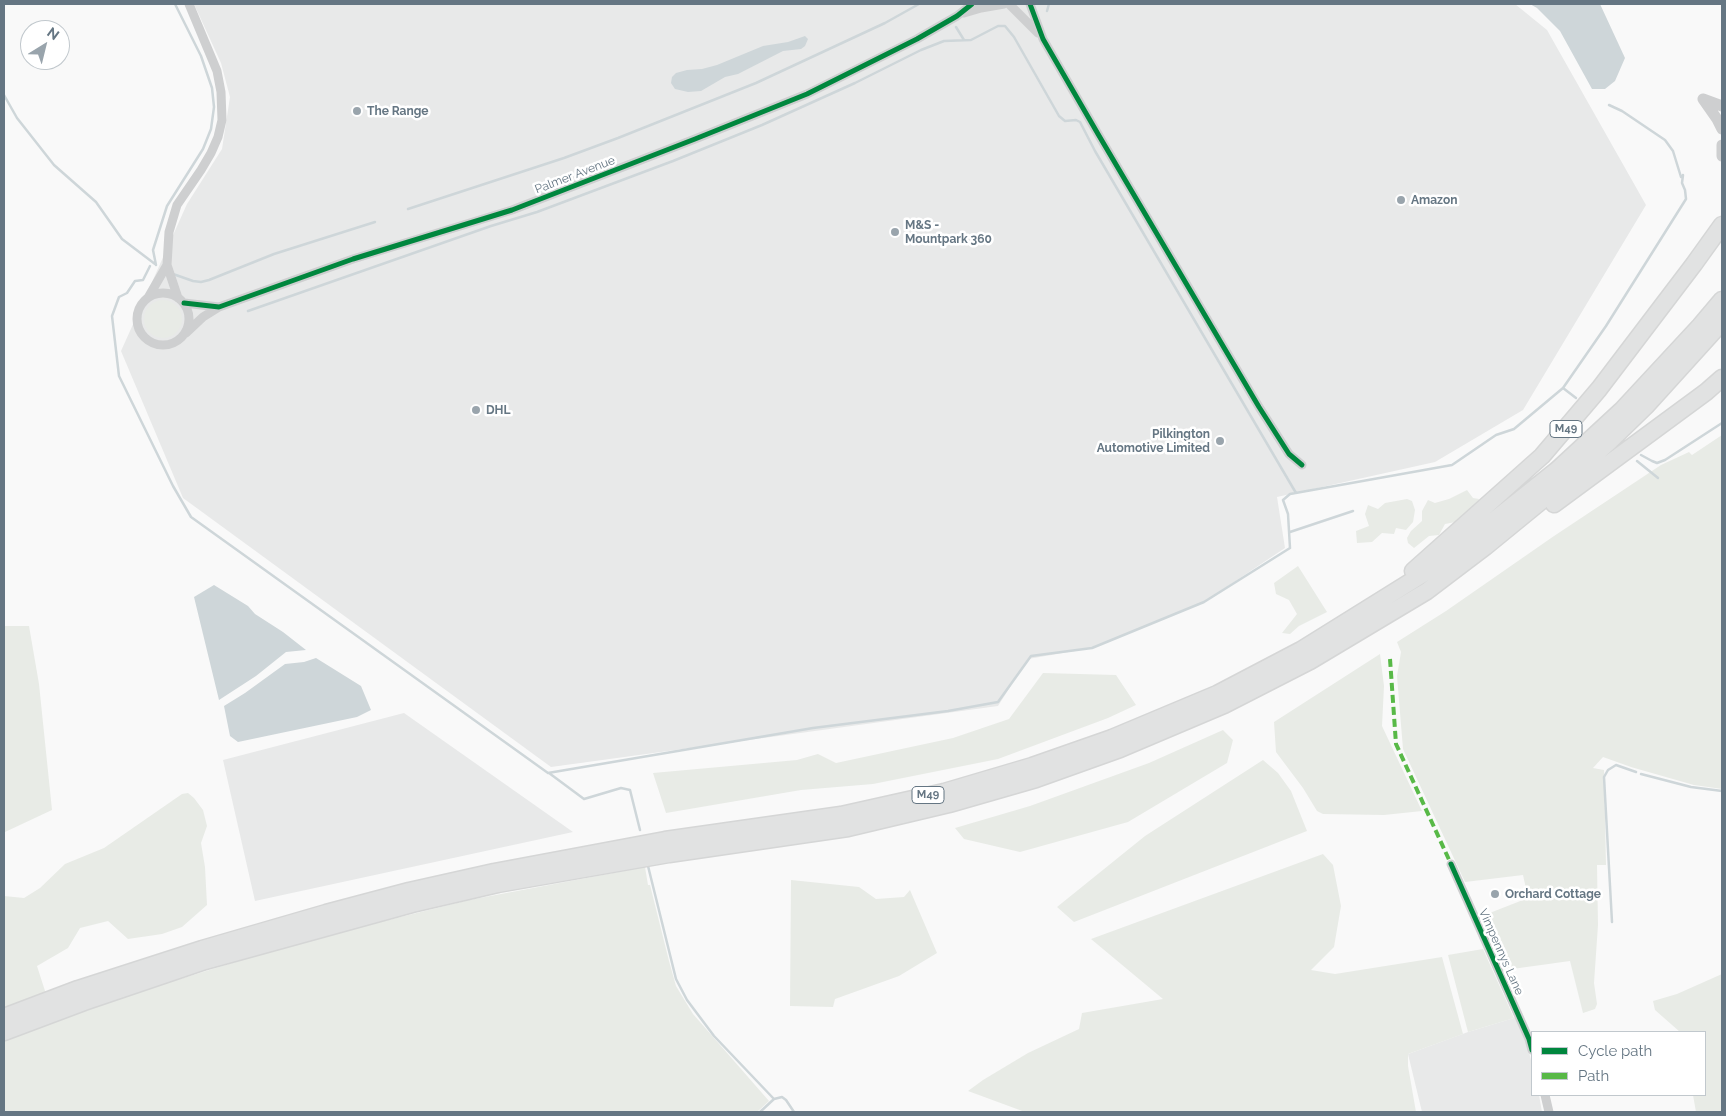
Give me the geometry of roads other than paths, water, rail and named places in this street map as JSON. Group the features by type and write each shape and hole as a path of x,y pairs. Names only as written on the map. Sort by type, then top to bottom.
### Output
{"highway":[{"name":"M49","path":"1378,602 1542,456 1599,389 1722,225"},
{"name":"M49","path":"4,1016 78,989 202,949 409,891 494,872 665,840 841,814 944,792 1032,766 1112,738 1217,694 1301,650 1439,564 1557,470 1623,409 1722,300"},
{"name":"M49","path":"1427,591 1485,547 1567,480 1647,405 1722,322"},
{"name":"M49","path":"4,1032 84,1002 205,962 412,904 498,884 669,854 848,828 949,804 1036,779 1120,749 1224,705 1310,661 1464,570 1706,392 1722,378"}],"street":[{"path":"185,333 189,323 189,316 167,265 169,232 177,205 202,170 211,153 218,137 222,120 221,92 217,71 189,4"},
{"path":"957,16 972,4"},
{"path":"957,16 982,8 1009,4 1044,39"},
{"path":"1030,4 1044,39 1259,407 1289,454 1302,465"},
{"name":"Palmer Avenue","path":"181,300 219,307 353,259 512,210 695,140 807,94 917,39 957,16"},
{"path":"1722,106 1703,99 1722,128"},
{"path":"1722,145 1722,156"},
{"path":"167,265 149,296 140,305 137,312 137,323 140,332 145,338 154,344 168,345 181,338 203,317 219,307"},
{"path":"149,296 165,293 181,300"},
{"name":"Vimpennys Lane","path":"1451,864 1531,1046"},
{"path":"1545,1096 1549,1112"}],"waterway":[{"path":"156,265 153,250 167,206 203,149 211,129 214,107 212,88 201,56 175,4"},
{"path":"408,209 564,158 756,83 885,23 919,4"},
{"path":"1047,11 1049,4"},
{"path":"248,311 491,226 537,212 673,161 762,125 855,83 921,50 944,41 971,40 998,26 1005,26 1014,37 1059,116 1065,121 1076,120 1080,122 1095,151 1296,493"},
{"path":"956,27 964,40"},
{"path":"4,95 17,118 54,165 96,202 122,239 155,264"},
{"path":"1609,105 1622,111 1665,140 1673,151 1681,177"},
{"path":"150,266 143,280 135,281 127,293 119,297 112,316 119,376 173,486 191,517 548,773 813,728 948,711 998,702 1031,656 1092,648 1204,602 1290,548 1288,514 1283,500 1290,494 1452,465 1496,435 1514,429 1563,388 1606,326 1686,199 1682,183 1683,175"},
{"path":"173,274 193,281 209,280 274,254 375,222"},
{"path":"1563,388 1576,398"},
{"path":"1641,455 1657,463 1665,460 1722,423"},
{"path":"1637,461 1658,478"},
{"path":"1290,532 1353,511"},
{"path":"1612,922 1604,777 1608,770 1616,765 1636,772"},
{"path":"549,773 584,799 621,788 630,790 640,830"},
{"path":"1641,774 1691,787 1722,791"},
{"path":"648,866 676,979 687,1000 714,1036 774,1099"},
{"path":"760,1112 774,1099 782,1097 794,1112"}],"place":[{"name":"The Range","path":"357,111"},
{"name":"Amazon","path":"1401,200"},
{"name":"M&S - Mountpark 360","path":"895,232"},
{"name":"DHL","path":"476,410"},
{"name":"Pilkington Automotive Limited","path":"1220,441"},
{"name":"Orchard Cottage","path":"1495,894"}]}
